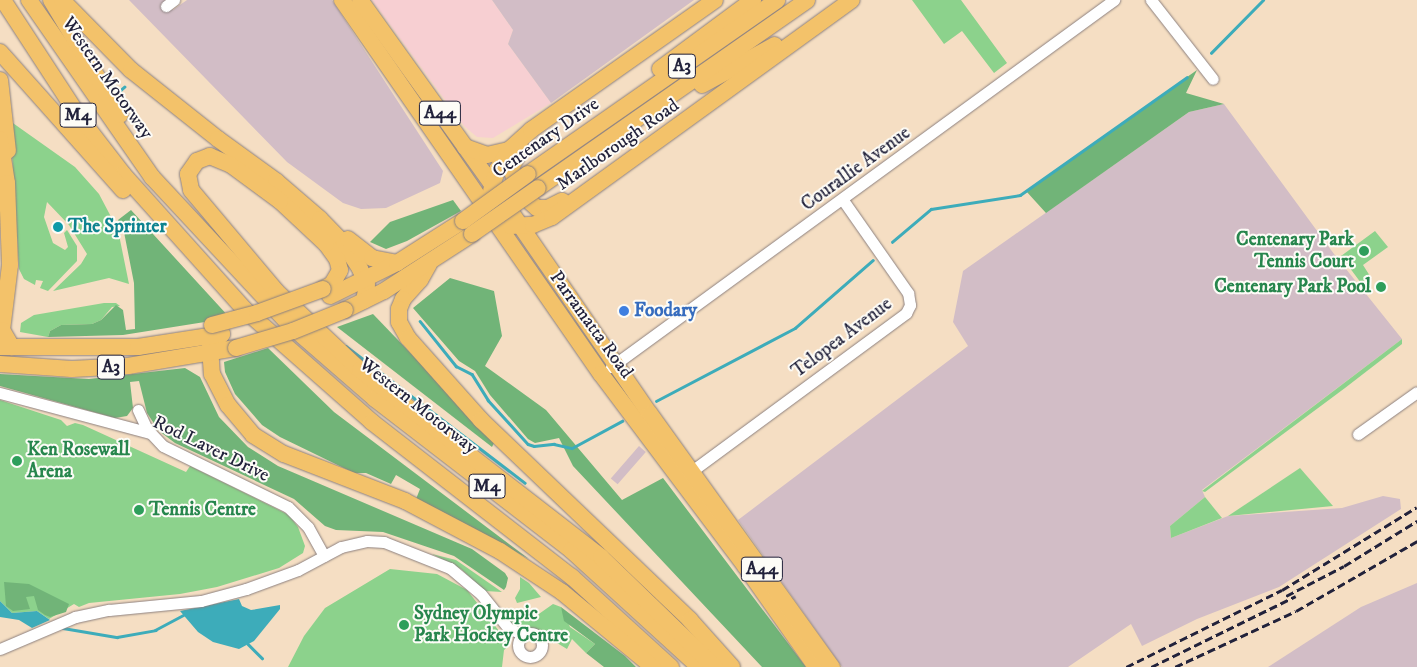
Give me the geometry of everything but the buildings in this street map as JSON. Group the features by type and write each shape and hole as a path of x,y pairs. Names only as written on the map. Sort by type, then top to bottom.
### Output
{"highway":[{"name":"Western Motorway","path":"3,0 82,121 165,222 245,310 302,363 372,422 565,571 671,667"},
{"name":"Western Motorway","path":"29,0 152,177 249,284 342,372 571,550 699,667"},
{"name":"Western Motorway","path":"51,0 127,127 152,177"},
{"name":"Parramatta Road","path":"342,0 601,374 686,475 832,667"},
{"name":"Parramatta Road","path":"360,0 492,183 616,364 686,475 816,667"},
{"path":"465,147 487,155 509,150 715,0"},
{"path":"588,133 609,108 753,0"},
{"name":"Centenary Drive","path":"364,301 429,264 528,174 777,0"},
{"name":"Centenary Drive","path":"326,293 365,280 467,228 538,188 807,0"},
{"name":"Marlborough Road","path":"533,243 552,217 852,0"},
{"path":"70,3 140,76 218,139 321,212 361,251 378,260 397,263"},
{"path":"662,102 672,106 706,82 780,42 801,37"},
{"name":"Western Motorway","path":"0,52 135,204 165,222"},
{"path":"0,80 6,115 10,265 3,305 2,330 6,347 6,365"},
{"path":"548,120 521,149 511,168 519,192 528,202 537,208 548,208 604,179"},
{"path":"0,139 7,184"},
{"path":"492,219 492,183 509,150"},
{"path":"326,293 336,280 340,267 326,244 280,201 231,165 210,156 196,162 188,179 196,198 289,304 368,376 601,557 715,667"},
{"path":"288,190 344,244 365,280 364,301"},
{"name":"Marlborough Road","path":"492,219 521,226 552,217"},
{"name":"M4","path":"429,264 420,280 407,292 399,309 399,322 408,338 481,420 695,624 732,667"},
{"name":"A3","path":"6,347 138,348 217,330 326,293"},
{"name":"A3","path":"6,365 113,367 210,354 293,331 364,301"},
{"path":"217,330 210,354 212,374 222,396 253,436 284,454 407,503 500,551 562,592 653,667"}],"street":[{"name":"Courallie Avenue","path":"601,374 843,200 1114,0"},
{"path":"1151,0 1213,79"},
{"name":"Telopea Avenue","path":"686,475 906,313 910,305 908,294 843,200"},
{"path":"1358,434 1417,392"},
{"name":"Rod Laver Drive","path":"0,393 150,434 168,449 288,507 304,520 324,556"},
{"path":"138,410 150,434"},
{"path":"0,649 75,617 109,610 201,601 262,584 360,542 384,542 450,568 495,609 509,629 535,635 541,643 539,652 523,658"},
{"path":"495,609 499,625 523,658"},
{"path":"523,658 519,640 524,634"}],"shaded area":[{"path":"129,0 164,0 173,10 187,0 332,0 443,171 440,183 386,208 361,209 343,203 287,162"},
{"path":"372,0 492,0 513,30 508,44 551,103 493,138 477,137 464,126"},
{"path":"492,0 694,0 551,103 508,44 513,30"},
{"path":"1224,104 1334,254 1402,339 1202,490 1205,497 1170,526 1171,538 1228,516 1342,508 1383,496 1400,499 1401,509 1279,587 1197,619 1142,646 1131,624 1068,667 842,667 738,520 968,346 953,322 963,271 1189,112"},
{"path":"639,446 646,452 618,484 611,478"},
{"path":"1417,583 1417,667 1268,667 1361,607"}],"green space":[{"path":"912,0 961,0 1007,63 994,73 962,31 944,44"},
{"path":"1197,70 1186,93 1224,104 1189,112 1046,213 1026,191"},
{"path":"10,121 75,167 99,194 118,230 129,284 109,278 53,291 81,264 87,254 69,225 47,202 44,217 53,243 65,250 68,247 64,233 67,230 77,246 77,261 48,291 40,288 43,281 36,280 35,285 24,279 19,269"},
{"path":"453,200 461,211 407,241 386,249 370,242 390,222"},
{"path":"131,210 230,318 123,335 48,337 50,331 61,325 92,324 101,320 116,305 123,310 126,330 135,329 134,283 123,227 118,220"},
{"name":"Centenary Park Tennis Court","path":"1375,231 1388,247 1363,265 1370,276 1361,283 1341,256"},
{"path":"450,278 494,291 502,336 485,366 546,410 622,500 663,478 806,667 762,667 573,466 559,438 535,443 528,439 490,395 475,371 459,361 413,308"},
{"path":"104,303 116,303 120,306 112,307 101,320 92,324 61,325 50,331 48,337 20,332 21,323 34,315"},
{"path":"373,314 495,441 492,447 337,327"},
{"path":"1402,339 1402,344 1345,388 1205,492 1202,491"},
{"path":"268,348 334,412 529,559 416,499 420,489 396,475 391,484 366,473 354,473 280,437 262,425 235,394 225,372 224,362"},
{"path":"185,368 200,377 219,417 248,447 278,466 472,549 505,573 508,578 504,590 454,556 383,532 336,530 325,526 294,499 175,443 159,431 147,413 139,381 130,382 133,408 127,416 115,418 0,386 0,374 89,379"},
{"name":"Tennis Centre","path":"0,400 61,420 67,426 75,423 83,425 186,472 190,466 289,515 298,527 305,546 303,553 279,568 217,587 180,594 89,603 79,607 74,604 49,619 37,611 12,613 0,601"},
{"path":"1300,468 1333,506 1228,516"},
{"path":"1205,497 1222,518 1171,538 1170,526"},
{"path":"432,554 456,560 502,592 485,591 461,569"},
{"name":"Sydney Olympic Park Hockey Centre","path":"390,569 437,574 467,590 510,645 504,650 502,667 288,667 304,636 325,608"},
{"path":"520,577 529,583 541,597 517,603 515,598 520,589"},
{"path":"4,582 29,584 69,604 66,612 50,617 45,615 38,610 34,596 26,597 30,609 13,611 6,606"},
{"path":"553,604 561,607 570,627 595,644 586,653 572,639 567,649 534,629 517,630 501,613 501,610 514,610 518,617 536,616"},
{"path":"561,607 625,656 636,667 604,667 586,653 595,644 564,621"}],"water":[{"path":"239,599 242,606 251,610 280,605 280,609 254,641 239,649 213,642 198,632 180,611"},
{"path":"0,601 12,613 37,611 50,620 32,628 19,620 0,617"}],"waterway":[{"path":"1211,53 1263,0"},
{"path":"892,242 931,209 1020,195 1187,77"},
{"path":"116,94 124,87"},
{"path":"656,401 795,328 873,260"},
{"path":"420,321 456,366 472,374 488,400 528,444 534,446 554,444 572,448 622,421"},
{"path":"346,346 525,483"},
{"path":"63,628 117,637 155,630 183,615"},
{"path":"248,644 262,658"}],"railway":[{"path":"1126,667 1282,590 1417,507"},
{"path":"1286,596 1344,566 1417,521"},
{"path":"1175,667 1296,611 1417,541"},
{"path":"1151,667 1296,596"}],"place":[{"name":"The Sprinter","path":"58,227"},
{"name":"Centenary Park Tennis Court","path":"1364,251"},
{"name":"Centenary Park Pool","path":"1381,287"},
{"name":"Foodary","path":"624,311"},
{"name":"Ken Rosewall Arena","path":"17,461"},
{"name":"Tennis Centre","path":"139,510"},
{"name":"Sydney Olympic Park Hockey Centre","path":"404,625"}]}
